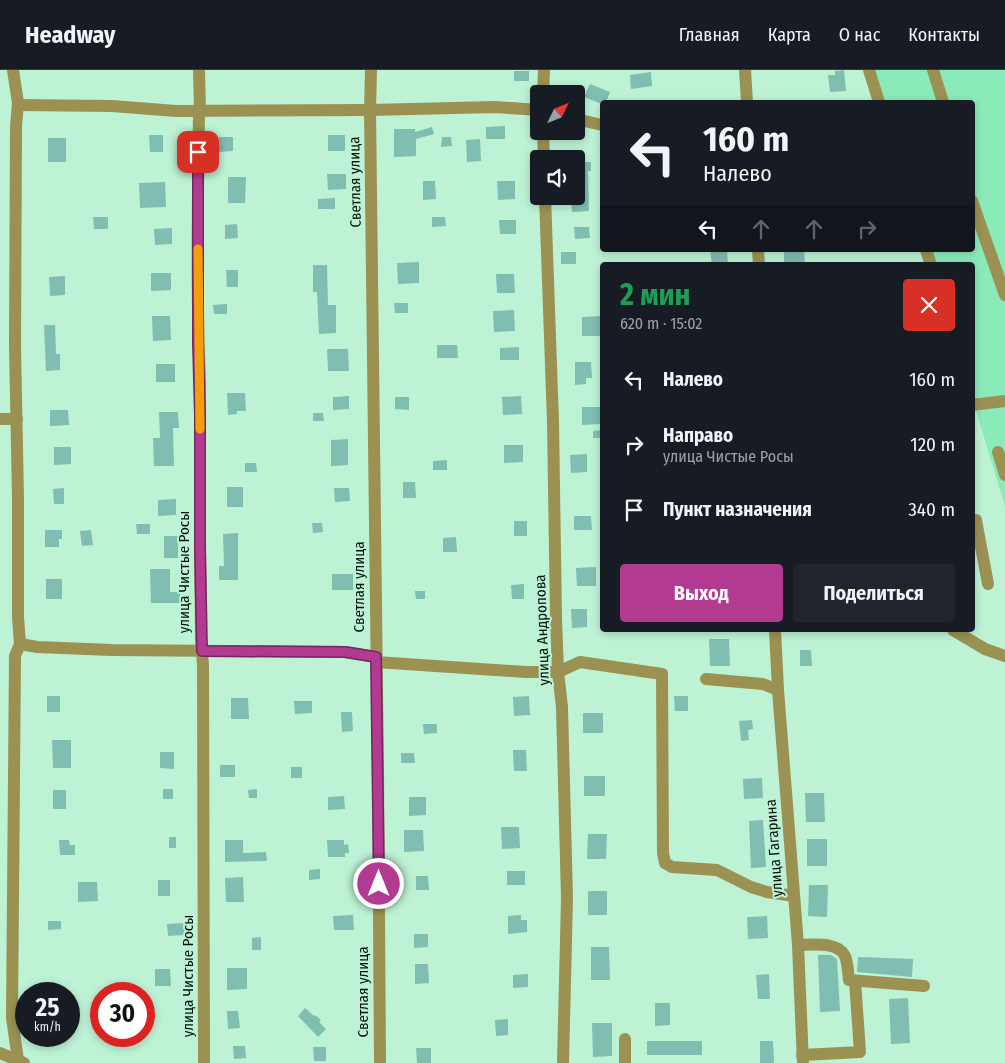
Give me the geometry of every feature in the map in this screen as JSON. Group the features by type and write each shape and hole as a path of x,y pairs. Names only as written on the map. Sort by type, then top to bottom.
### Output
{"street":[{"path":"13,70 18,104 16,126 15,336 18,617 20,644 14,656 12,1018 21,1062"},
{"name":"улица Чистые Росы","path":"199,70 197,192 204,1063"},
{"name":"Светлая улица","path":"372,70 370,110 380,1063"},
{"path":"543,85 544,70"},
{"path":"745,70 747,100"},
{"path":"869,70 878,100"},
{"path":"933,70 942,100"},
{"path":"18,104 112,106 176,111 495,107 530,109"},
{"path":"585,121 600,125"},
{"name":"улица Андропова","path":"545,205 553,421 558,672 562,716 567,888 564,1063"},
{"path":"975,209 1005,295"},
{"path":"975,405 1005,401"},
{"path":"0,420 17,419"},
{"path":"998,452 1005,475"},
{"path":"975,520 988,584"},
{"name":"улица Гагарина","path":"775,632 798,945 803,1059"},
{"path":"956,632 984,649 1005,656"},
{"path":"20,644 37,647 112,650 345,652 376,659 526,672 558,672 580,662 662,674 663,853 666,863 672,867 717,870 751,887 767,892 794,896"},
{"path":"706,679 763,684 778,690"},
{"path":"798,945 822,945 839,948 844,955 849,980 924,986"},
{"path":"803,1059 860,1052 855,980"},
{"path":"625,1039 625,1063"},
{"path":"0,1053 21,1062"}],"green space":[{"path":"865,70 1005,70 1005,506 975,408 975,262 928,262 925,252 975,252 975,100 875,100"}],"building":[{"path":"844,70 846,91 830,92 828,75 835,75 835,71"},
{"path":"514,71 529,71 529,81 514,81"},
{"path":"651,72 652,86 631,89 630,75"},
{"path":"590,84 610,92 607,100 600,100 600,103 585,97"},
{"path":"505,126 505,139 486,139 486,127"},
{"path":"432,127 434,134 416,139 416,156 394,157 394,129 415,129 415,132"},
{"path":"149,135 163,135 163,152 150,152"},
{"path":"328,135 345,135 345,151 328,151"},
{"path":"219,137 233,137 233,151 219,152"},
{"path":"442,137 451,137 452,146 441,147"},
{"path":"48,138 66,138 66,162 48,162"},
{"path":"480,139 481,161 467,162 466,140"},
{"path":"585,162 591,162 591,171 588,171 589,211 572,212 572,205 585,205"},
{"path":"327,174 346,174 346,189 328,190"},
{"path":"228,177 246,177 245,203 228,203"},
{"path":"423,181 435,181 436,199 423,200"},
{"path":"497,181 515,181 515,199 498,200"},
{"path":"165,182 166,207 140,208 139,183"},
{"path":"335,198 335,209 318,209 318,199"},
{"path":"93,217 108,217 108,229 94,229"},
{"path":"432,217 445,217 446,226 432,227"},
{"path":"499,220 516,220 516,234 500,234"},
{"path":"237,224 238,238 225,239 225,225"},
{"path":"574,227 589,227 590,238 575,239"},
{"path":"172,228 172,244 155,245 154,229"},
{"path":"561,252 576,252 576,264 561,264"},
{"path":"710,252 727,252 728,262 712,262"},
{"path":"784,252 804,252 805,262 784,262"},
{"path":"419,262 419,283 398,284 397,263"},
{"path":"313,265 327,265 328,305 336,305 336,333 319,334 317,292 313,292"},
{"path":"226,270 238,270 238,287 227,287"},
{"path":"151,273 171,273 171,290 151,291"},
{"path":"496,274 514,274 515,293 497,293"},
{"path":"65,276 65,295 50,296 49,277"},
{"path":"394,303 408,303 408,313 395,313"},
{"path":"227,304 227,314 214,314 213,305"},
{"path":"514,310 515,331 494,332 493,311"},
{"path":"152,316 170,316 171,340 153,341"},
{"path":"600,316 600,336 582,336 582,317"},
{"path":"44,325 55,325 56,354 60,354 60,370 46,371"},
{"path":"437,345 457,345 458,358 437,358"},
{"path":"519,347 519,360 500,360 500,348"},
{"path":"327,349 348,349 349,371 328,371"},
{"path":"575,362 591,362 592,378 586,378 586,384 575,385"},
{"path":"156,364 175,364 175,382 156,382"},
{"path":"227,393 245,393 246,411 237,411 237,414 228,415"},
{"path":"349,396 349,409 333,410 333,397"},
{"path":"521,396 522,414 503,415 502,397"},
{"path":"395,397 409,397 409,410 395,409"},
{"path":"582,407 600,407 600,424 582,425"},
{"path":"50,410 68,410 69,425 50,426"},
{"path":"159,412 178,412 179,428 173,428 174,466 154,466 153,438 160,438"},
{"path":"313,413 323,413 324,421 313,421"},
{"path":"600,430 600,438 593,438 593,431"},
{"path":"348,439 348,465 331,466 331,440"},
{"path":"504,445 523,445 523,462 504,463"},
{"path":"54,447 71,447 71,464 54,465"},
{"path":"587,454 587,472 571,473 570,455"},
{"path":"447,460 447,470 433,470 433,461"},
{"path":"245,463 256,463 257,472 245,472"},
{"path":"403,482 415,482 416,498 403,498"},
{"path":"227,487 243,487 243,507 227,507"},
{"path":"64,488 64,504 54,504 53,489"},
{"path":"334,488 349,488 350,501 335,502"},
{"path":"176,499 176,515 158,516 158,500"},
{"path":"574,516 591,516 592,530 574,530"},
{"path":"514,521 527,521 527,536 514,536"},
{"path":"312,523 322,523 323,532 313,533"},
{"path":"136,524 150,524 150,534 137,534"},
{"path":"45,530 62,530 62,539 59,539 59,547 45,547"},
{"path":"91,530 93,545 82,546 80,531"},
{"path":"238,533 238,580 219,580 219,566 224,566 223,534"},
{"path":"164,536 178,536 178,558 164,558"},
{"path":"456,537 457,552 443,552 443,538"},
{"path":"596,567 596,586 577,586 576,568"},
{"path":"150,569 170,569 170,592 180,592 180,603 151,603"},
{"path":"332,574 353,574 353,590 332,590"},
{"path":"46,579 62,579 62,599 46,599"},
{"path":"524,584 524,599 512,599 511,585"},
{"path":"415,591 425,591 425,599 416,599"},
{"path":"571,609 587,609 587,627 572,628"},
{"path":"709,639 729,639 730,666 710,666"},
{"path":"800,650 811,650 812,666 800,666"},
{"path":"47,696 60,696 60,712 47,712"},
{"path":"529,696 530,715 514,716 513,697"},
{"path":"674,696 688,696 688,711 675,711"},
{"path":"231,698 248,698 249,719 231,719"},
{"path":"294,701 312,701 312,713 295,714"},
{"path":"341,712 352,712 353,731 342,732"},
{"path":"583,713 603,713 603,733 583,733"},
{"path":"752,720 753,729 748,730 749,740 741,741 739,721"},
{"path":"423,724 437,724 437,733 424,734"},
{"path":"52,740 71,740 71,768 53,768"},
{"path":"513,750 526,750 527,771 514,771"},
{"path":"160,752 174,752 174,769 160,768"},
{"path":"401,753 414,753 415,763 401,763"},
{"path":"220,765 235,765 235,777 220,777"},
{"path":"291,767 302,767 302,778 291,778"},
{"path":"584,776 605,776 605,796 584,796"},
{"path":"762,778 763,798 744,799 743,779"},
{"path":"163,789 173,789 173,799 163,799"},
{"path":"257,789 257,798 249,798 248,790"},
{"path":"53,790 66,790 66,809 53,809"},
{"path":"805,793 824,793 825,822 806,822"},
{"path":"344,796 345,809 328,810 328,797"},
{"path":"409,797 426,797 426,815 409,816"},
{"path":"763,820 766,867 751,868 749,821"},
{"path":"501,827 519,827 520,848 502,849"},
{"path":"404,830 423,830 424,851 404,852"},
{"path":"588,834 607,834 606,859 587,859"},
{"path":"169,837 176,837 176,848 169,848"},
{"path":"807,839 827,839 827,866 807,866"},
{"path":"59,840 69,840 70,845 75,845 75,855 60,855"},
{"path":"225,840 243,840 243,853 266,852 267,861 225,862"},
{"path":"327,840 344,840 344,845 348,844 349,853 345,853 345,857 328,857"},
{"path":"320,869 320,879 309,880 309,870"},
{"path":"507,871 525,871 525,885 507,885"},
{"path":"416,876 428,876 429,890 416,890"},
{"path":"243,877 244,902 226,902 225,878"},
{"path":"158,880 170,880 170,896 158,896"},
{"path":"78,882 97,882 98,901 78,902"},
{"path":"809,885 828,885 827,917 808,916"},
{"path":"588,891 607,891 607,915 588,915"},
{"path":"353,915 354,930 334,930 333,916"},
{"path":"521,915 521,920 527,920 527,932 508,934 508,916"},
{"path":"767,916 768,938 748,939 747,917"},
{"path":"48,921 61,921 61,929 48,930"},
{"path":"184,923 184,935 168,936 167,924"},
{"path":"414,934 428,934 428,947 414,948"},
{"path":"261,937 261,950 252,950 252,938"},
{"path":"591,947 609,947 610,980 591,980"},
{"path":"818,955 831,955 837,959 840,1011 820,1012"},
{"path":"858,957 913,959 912,977 857,972"},
{"path":"415,964 428,964 429,983 415,984"},
{"path":"227,968 247,968 247,989 227,990"},
{"path":"155,969 170,969 171,986 155,986"},
{"path":"528,974 528,987 513,988 513,975"},
{"path":"769,974 770,999 758,999 756,975"},
{"path":"908,998 910,1043 891,1044 889,999"},
{"path":"655,1003 670,1003 670,1025 655,1026"},
{"path":"305,1008 321,1020 319,1022 326,1029 318,1037 298,1016"},
{"path":"227,1011 238,1011 240,1028 228,1029"},
{"path":"508,1019 508,1035 496,1036 495,1020"},
{"path":"592,1023 612,1023 612,1056 593,1057"},
{"path":"647,1041 702,1041 702,1055 647,1055"},
{"path":"760,1041 773,1041 774,1063 760,1063"},
{"path":"233,1046 245,1046 246,1058 234,1059"},
{"path":"313,1047 326,1047 326,1061 314,1061"},
{"path":"416,1048 431,1048 431,1063 417,1063"}],"slow traffic":[{"path":"198,249 200,429"}],"route":[{"path":"198,152 200,621 202,651 345,652 376,657 379,884"}]}
